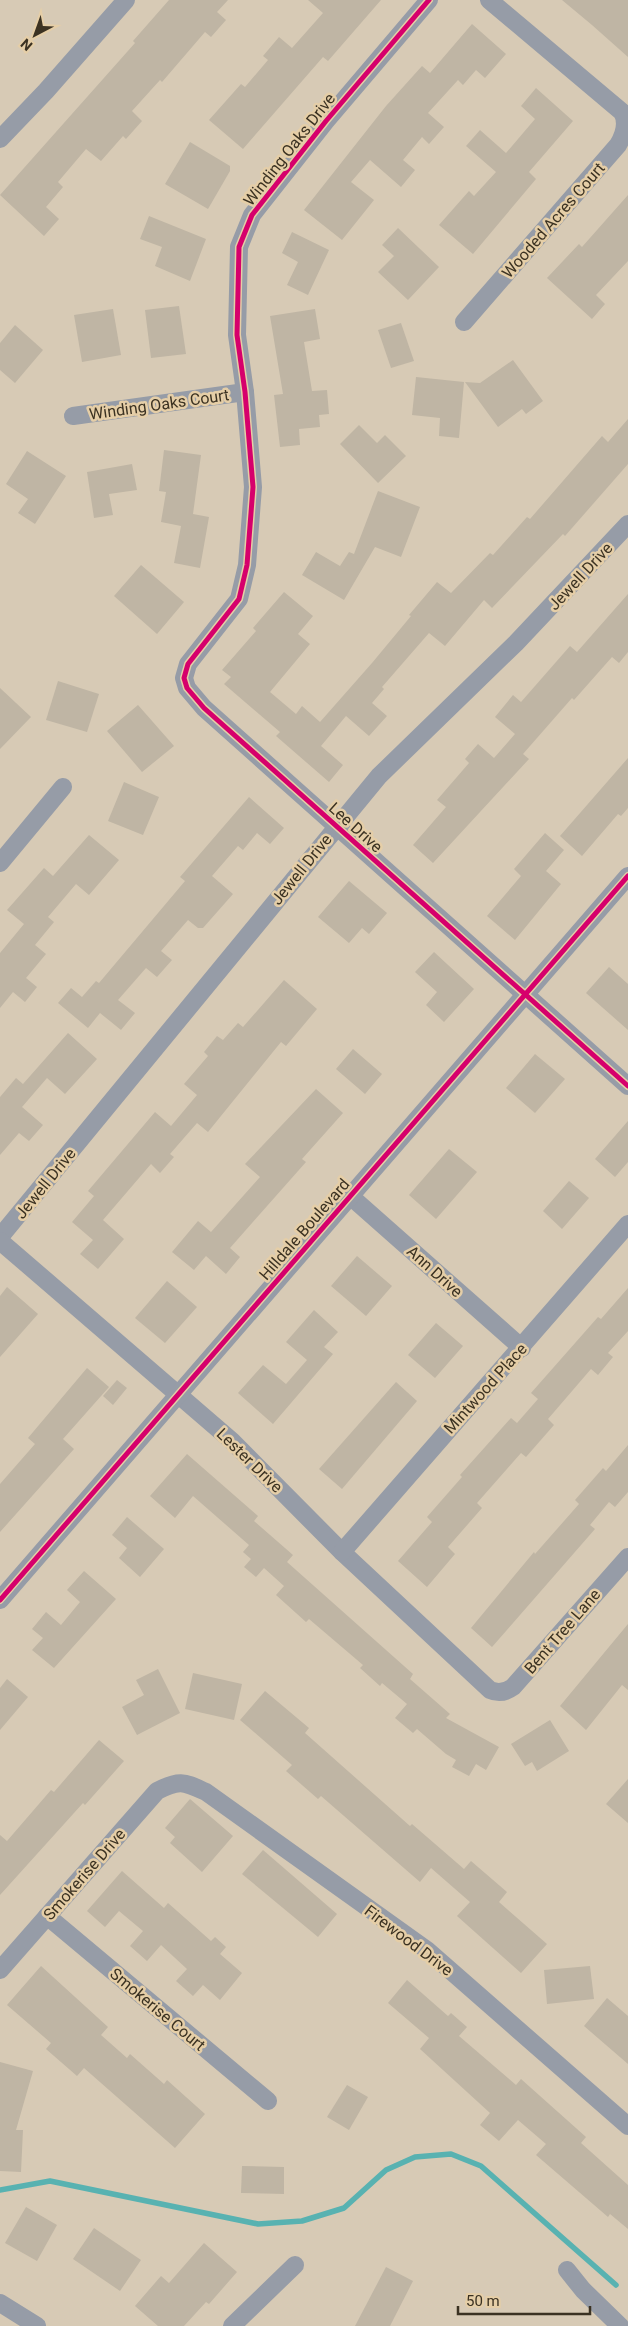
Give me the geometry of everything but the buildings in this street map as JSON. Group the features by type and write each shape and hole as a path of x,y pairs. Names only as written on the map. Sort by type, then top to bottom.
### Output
{"street":[{"path":"0,138 46,91 126,0"},
{"name":"Winding Oaks Drive","path":"248,551 253,487 237,335 239,247 252,215 326,121 429,0"},
{"name":"Wooded Acres Court","path":"464,322 618,145 624,135 626,117 489,0"},
{"name":"Winding Oaks Court","path":"73,416 244,392"},
{"name":"Jewell Drive","path":"0,1239 379,776 516,643 628,524"},
{"name":"Lee Drive","path":"248,551 239,599 188,664 184,678 187,688 204,708 628,1086"},
{"path":"0,863 63,787"},
{"name":"Hilldale Boulevard","path":"0,1600 523,994 628,876"},
{"name":"Ann Drive","path":"349,1195 522,1348"},
{"name":"Mintwood Place","path":"342,1552 522,1348 628,1224"},
{"name":"Lester Drive","path":"0,1239 232,1441 342,1552 490,1690"},
{"name":"Bent Tree Lane","path":"490,1690 496,1693 507,1691 513,1687 628,1556"},
{"name":"Firewood Drive","path":"172,1783 184,1782 206,1792 427,1950 628,2126"},
{"name":"Smokerise Drive","path":"0,1970 157,1791 172,1783"},
{"name":"Smokerise Court","path":"48,1916 268,2101"},
{"path":"232,2326 241,2314 294,2265"},
{"path":"567,2270 583,2290 620,2326"},
{"path":"0,2303 37,2326"}],"waterway":[{"path":"0,2190 50,2181 258,2224 302,2221 344,2208 386,2170 415,2157 451,2154 481,2166 616,2285"}],"cycle path":[{"path":"429,0 326,121 252,215 239,247 237,335 245,392 253,487 247,565 239,599 188,664 184,678 187,688 204,708 628,1086"},
{"path":"0,1600 628,876"}]}
